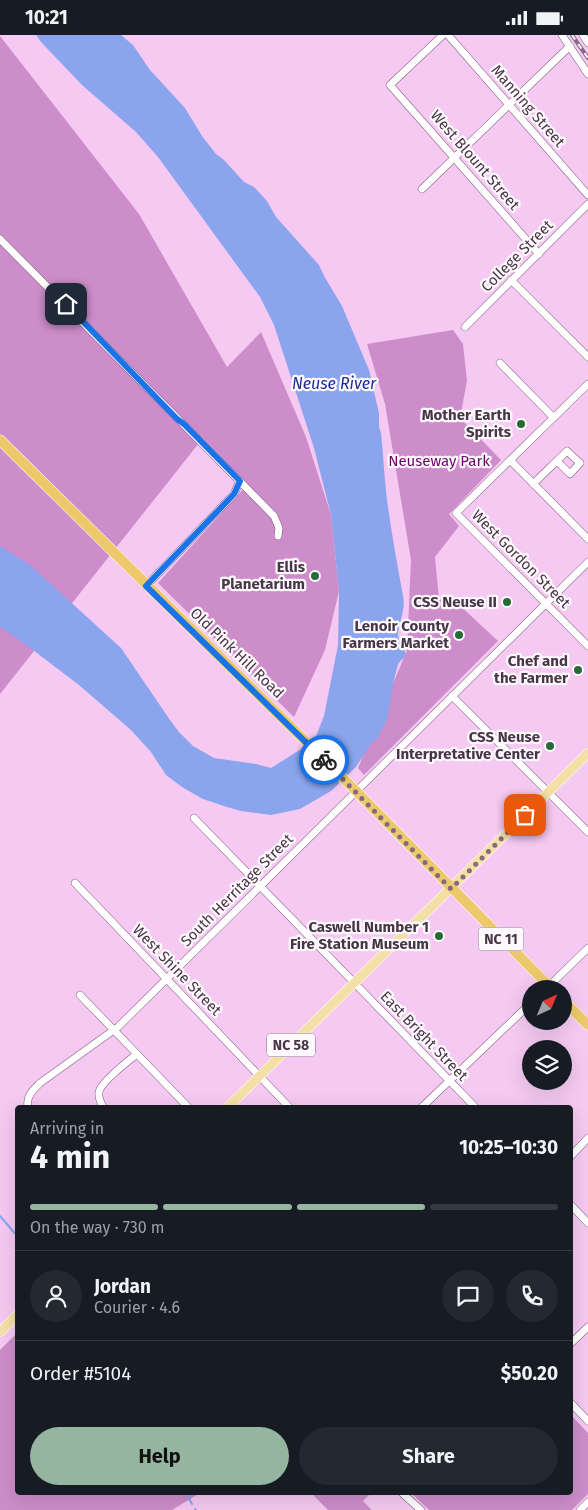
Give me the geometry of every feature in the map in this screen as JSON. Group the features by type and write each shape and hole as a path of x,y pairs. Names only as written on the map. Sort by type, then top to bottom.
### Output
{"highway":[{"name":"Old Pink Hill Road","path":"0,440 354,789 451,889"},
{"name":"NC 11","path":"451,889 541,980"},
{"path":"572,1009 588,1025"}],"main road":[{"name":"NC 58","path":"230,1105 588,753"},
{"path":"0,1332 15,1317"}],"street":[{"name":"West Blount Street","path":"443,35 390,85 539,254"},
{"name":"Manning Street","path":"448,35 588,195"},
{"path":"562,35 588,74"},
{"path":"583,35 588,43"},
{"path":"422,189 570,46"},
{"name":"College Street","path":"465,327 588,205"},
{"path":"0,239 274,516 279,528 278,536"},
{"path":"511,280 588,357"},
{"path":"500,363 553,417"},
{"path":"588,384 510,460 588,539"},
{"name":"West Gordon Street","path":"510,460 456,513 588,646"},
{"path":"533,484 557,461"},
{"path":"146,586 234,494 240,481"},
{"name":"South Herritage Street","path":"28,1105 30,1093 40,1083 114,1029 167,979 261,887 354,789 588,562"},
{"path":"452,696 588,832"},
{"name":"East Bright Street","path":"194,818 473,1105"},
{"name":"West Shine Street","path":"75,883 288,1105"},
{"path":"557,980 588,948"},
{"path":"80,995 186,1105"},
{"path":"424,1105 522,1012"},
{"path":"103,1105 98,1094 100,1089 116,1071 137,1054"},
{"path":"573,1154 588,1138"},
{"path":"573,1207 588,1223"},
{"path":"573,1341 588,1327"},
{"path":"573,1405 588,1421"},
{"path":"404,1495 420,1510"},
{"path":"580,1510 588,1502"}],"green space":[{"path":"0,36 139,214 227,367 261,332 306,437 331,515 339,591 325,650 294,717 158,583 248,484 203,438 0,694"},
{"name":"Neuseway Park","path":"453,330 463,344 467,381 460,418 501,460 449,514 459,526 435,557 439,599 456,602 498,641 364,775 358,768 407,650 411,560 385,404 367,344"},
{"path":"15,1335 15,1495 197,1495 172,1510 0,1510 0,1350"},
{"path":"573,1417 588,1433 588,1494 572,1510 429,1510 413,1495 573,1495"},
{"path":"313,1495 369,1495 363,1501 372,1510 328,1510"}],"water":[{"name":"Neuse River","path":"36,35 121,35 133,45 150,70 185,108 202,136 216,154 244,182 254,187 267,201 276,217 319,265 342,306 369,370 379,413 385,484 404,601 398,635 400,646 404,648 406,655 398,664 387,720 377,739 373,741 356,767 331,791 300,809 271,815 241,811 203,799 182,787 166,775 151,752 131,730 79,685 0,627 0,546 30,565 121,648 170,720 193,746 214,758 271,768 314,741 324,716 338,645 339,591 331,515 314,448 274,325 260,297 158,157 136,132 82,85"}],"waterway":[{"path":"0,1216 15,1234"},
{"path":"187,1495 192,1504"}],"railway":[{"path":"572,35 588,58"}],"way so far":[{"path":"324,760 451,889 525,815"}],"place":[{"name":"Mother Earth Spirits","path":"521,424"},
{"name":"Ellis Planetarium","path":"315,576"},
{"name":"CSS Neuse II","path":"507,602"},
{"name":"Lenoir County Farmers Market","path":"459,635"},
{"name":"Chef and the Farmer","path":"578,670"},
{"name":"CSS Neuse Interpretative Center","path":"550,746"},
{"name":"Caswell Number 1 Fire Station Museum","path":"439,936"}],"route":[{"path":"66,304 240,481 238,489 234,494 146,586 324,760"}]}
